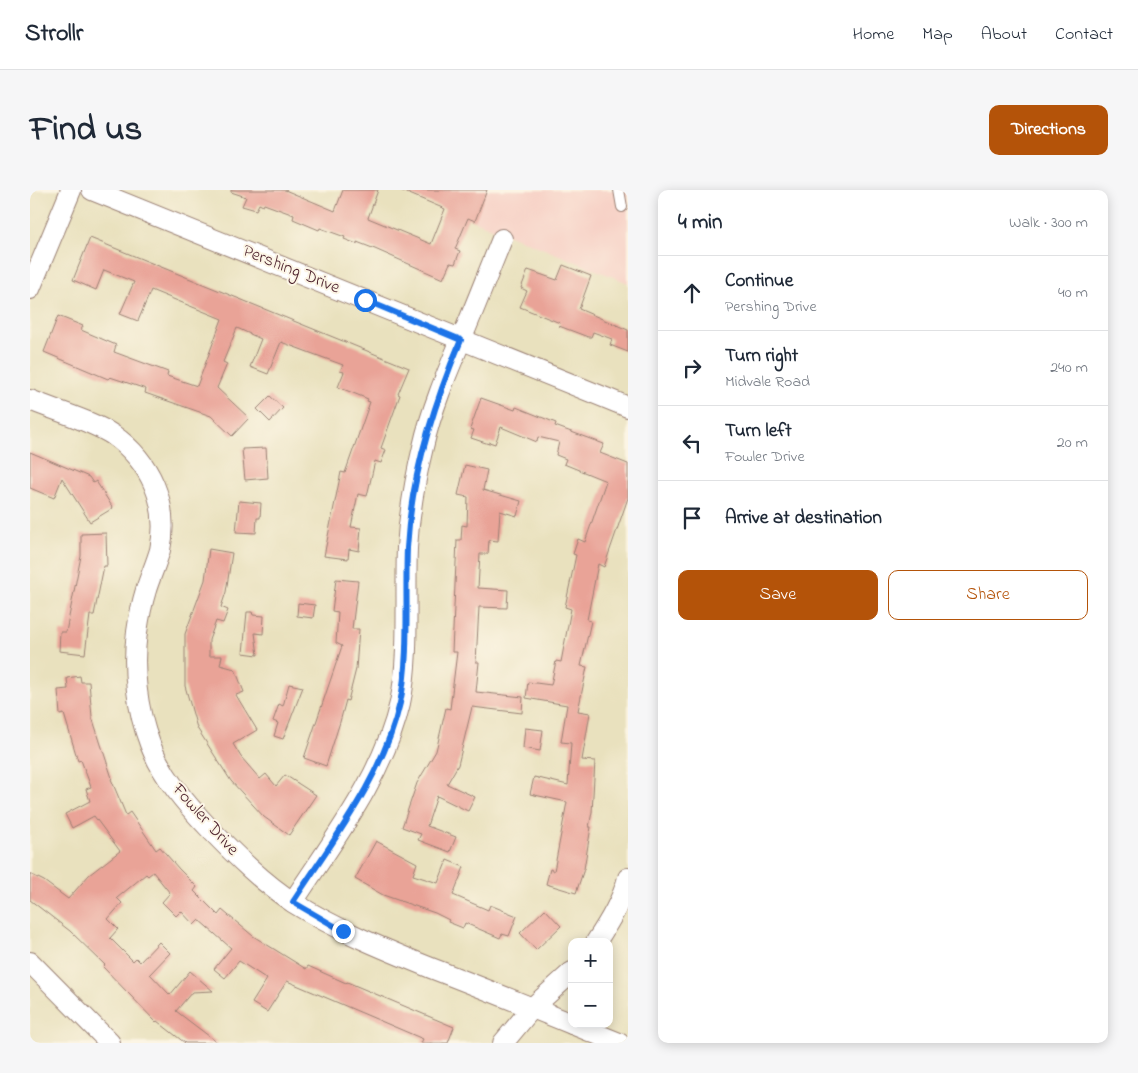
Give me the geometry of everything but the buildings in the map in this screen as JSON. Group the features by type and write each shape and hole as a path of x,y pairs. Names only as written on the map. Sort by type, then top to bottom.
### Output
{"street":[{"path":"30,289 70,190"},
{"name":"Pershing Drive","path":"92,190 628,407"},
{"path":"293,902 361,796 375,771 390,736 397,711 405,662 408,546 413,498 423,446 446,376 502,239"},
{"name":"Fowler Drive","path":"30,400 111,434 134,453 148,470 155,484 163,525 160,550 145,592 137,632 136,680 140,708 150,744 167,776 190,809 228,848 259,876 293,902 343,931 568,1022"},
{"path":"599,938 625,890 628,878"},
{"path":"30,962 110,1043"},
{"path":"503,1043 532,1008 568,976"},
{"name":"Fowler Drive","path":"582,1028 619,1043"}],"lane":[{"path":"619,190 622,207"}],"shaded area":[{"path":"398,190 628,190 628,283"}],"route":[{"path":"343,931 293,902 361,796 375,771 390,736 400,702 405,662 408,546 413,498 423,446 446,376 461,340 365,300"}]}
